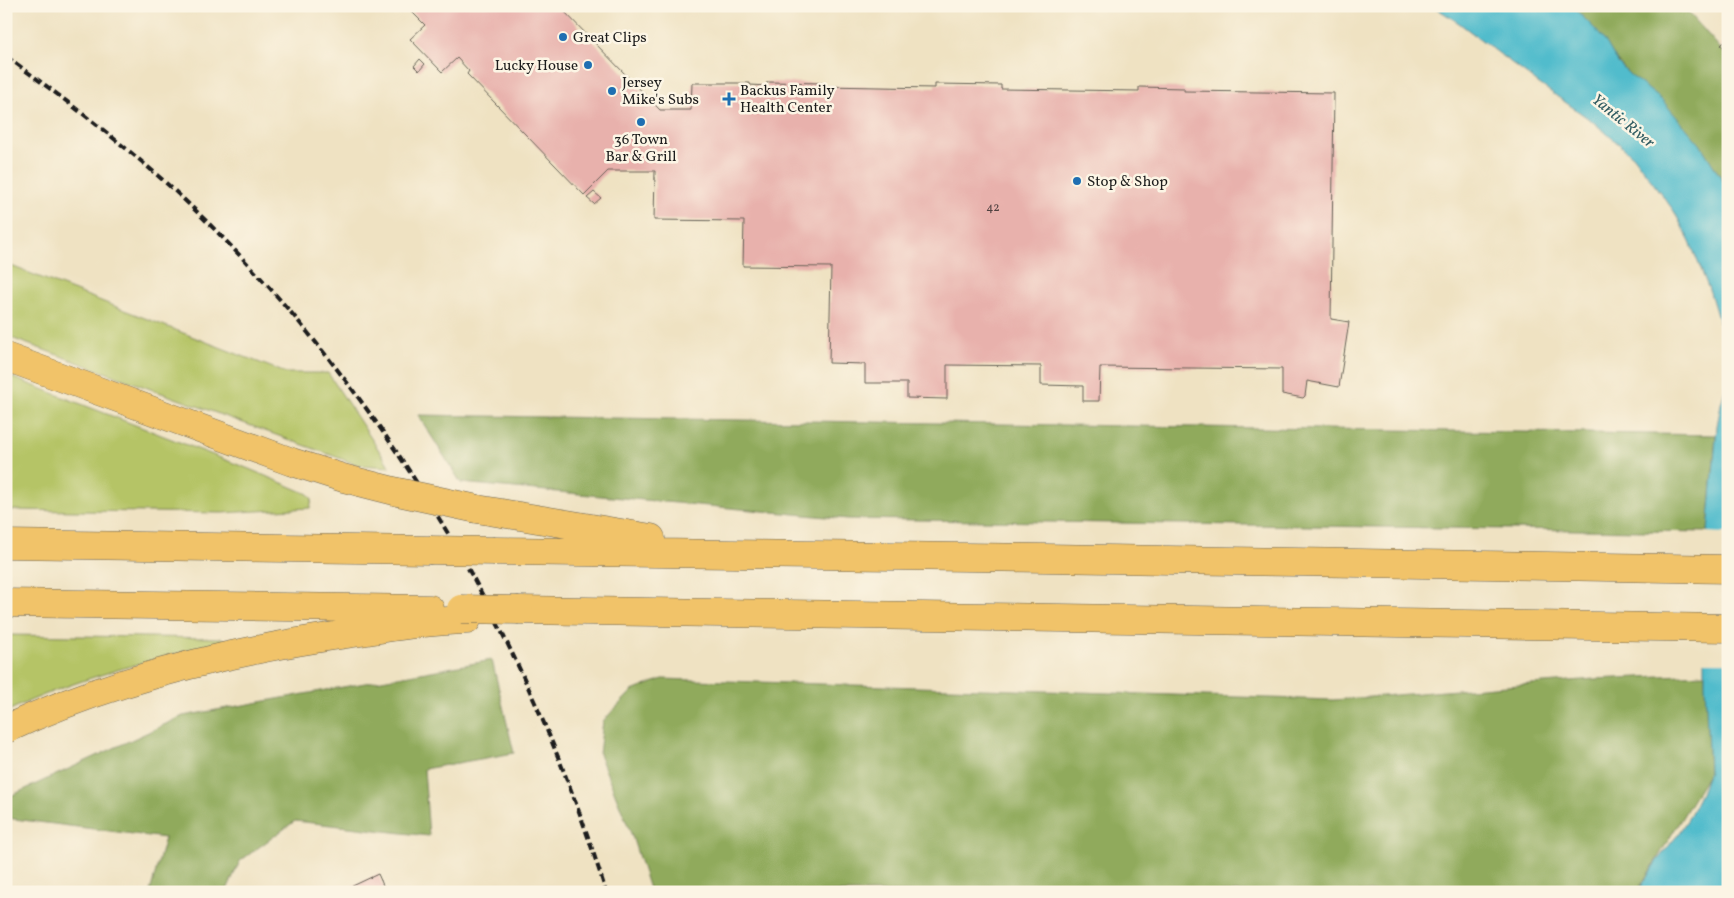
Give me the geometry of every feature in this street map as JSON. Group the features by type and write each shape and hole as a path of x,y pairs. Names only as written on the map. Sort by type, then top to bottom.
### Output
{"highway":[{"path":"6,357 285,459 343,478 477,509 640,537 774,554"},
{"path":"6,544 1728,569"},
{"path":"6,603 464,614 609,611 1728,628"},
{"path":"6,729 89,696 195,664 268,647 406,626 464,614"}],"green space":[{"path":"1565,6 1683,6 1728,57 1728,197 1630,75"},
{"path":"6,264 286,373 328,373 390,467 358,465 6,336"},
{"path":"6,375 249,469 308,494 312,499 310,508 222,513 6,510"},
{"path":"418,415 1716,435 1708,532 848,519 461,483"},
{"path":"6,635 221,638 227,641 114,671 31,700 6,712"},
{"path":"492,660 514,753 424,769 429,836 295,821 240,861 226,892 150,892 165,838 6,818 6,798 183,716"},
{"path":"1705,674 1709,773 1637,892 650,892 632,836 599,754 603,721 632,691 662,679 1333,700 1594,679"}],"water":[{"name":"Yantic River","path":"1433,6 1572,6 1596,30 1618,63 1662,100 1700,144 1728,189 1728,353 1710,292 1690,242 1674,211 1633,156 1592,121"},
{"path":"1728,380 1728,877 1718,892 1638,892 1656,862 1688,819 1709,771 1705,685 1705,600 1708,532 1717,426"}],"pier":[{"path":"1706,532 1728,533 1728,662 1703,662"}],"building":[{"path":"406,6 559,6 660,110 691,110 692,83 750,83 750,85 767,86 767,82 823,83 823,86 935,88 935,84 1001,85 1001,89 1139,91 1139,87 1184,88 1184,91 1334,93 1331,319 1349,322 1339,387 1307,381 1303,398 1282,394 1282,369 1100,367 1099,401 1083,401 1083,386 1041,385 1041,366 947,365 947,399 907,398 907,383 865,383 865,364 829,363 831,267 743,266 744,221 654,220 655,171 608,171 584,195 467,74 469,71 457,58 442,72 410,39 425,25"},
{"path":"1728,39 1728,51 1721,45"},
{"path":"420,59 425,64 419,71 414,66"},
{"path":"594,192 601,198 594,204 587,198"},
{"path":"378,874 386,892 340,892"}],"railway":[{"path":"6,56 126,149 194,209 264,282 329,359 388,440 443,525 492,613 535,704 574,797 606,892"}],"place":[{"name":"Great Clips","path":"563,37"},
{"name":"Lucky House","path":"588,65"},
{"name":"Jersey Mike's Subs","path":"612,91"},
{"name":"Backus Family Health Center","path":"729,99"},
{"name":"36 Town Bar & Grill","path":"641,122"},
{"name":"Stop & Shop","path":"1077,181"}]}
